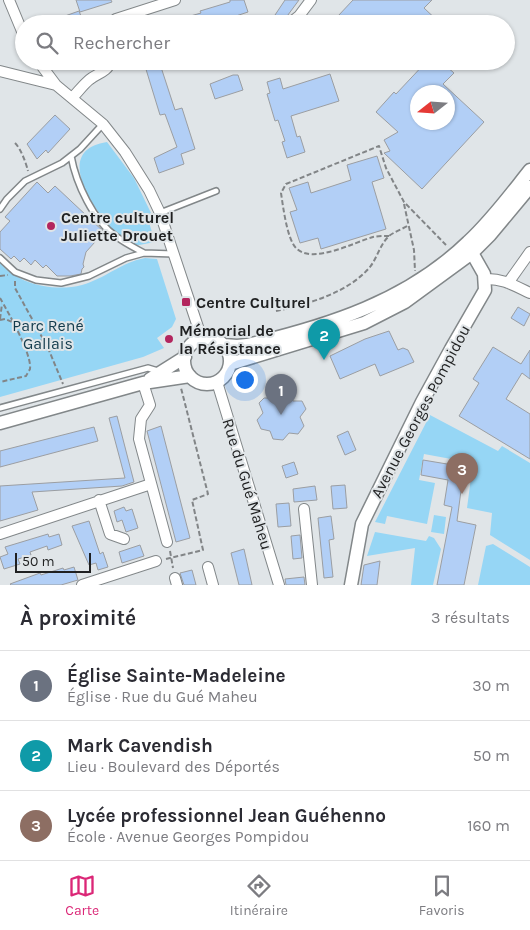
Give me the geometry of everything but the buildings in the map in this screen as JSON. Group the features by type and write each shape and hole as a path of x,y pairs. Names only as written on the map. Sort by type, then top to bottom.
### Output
{"street":[{"path":"9,0 15,15"},
{"path":"128,15 175,0"},
{"path":"300,15 312,0"},
{"path":"45,70 56,85 103,124 149,190 160,213 175,254 202,339"},
{"path":"72,98 91,78 105,70"},
{"path":"0,71 56,85"},
{"path":"184,377 185,357 188,349 194,342 202,339 214,339 224,345 247,345 336,321 370,308 416,283 454,254 469,248 480,230 530,170"},
{"path":"230,364 364,323 405,302 469,248 490,235 530,187"},
{"path":"469,248 485,279 508,283 530,293"},
{"path":"508,283 530,252"},
{"name":"Avenue Georges Pompidou","path":"351,585 362,524 450,349 483,296 485,279"},
{"path":"0,423 143,383 184,377 202,384 217,382 223,378 230,364 230,357 224,345"},
{"path":"143,383 185,357"},
{"name":"Rue du Gué Maheu","path":"217,382 279,585"},
{"path":"143,383 150,405 141,419 138,439 167,542"},
{"path":"0,534 151,484"},
{"path":"99,500 110,534 124,539"},
{"path":"304,509 312,585"},
{"path":"82,585 101,581 156,561"},
{"path":"208,567 214,585"}],"lane":[{"path":"0,209 25,181 62,163 80,149 103,124"},
{"path":"71,156 75,175 92,210 115,236 144,253"},
{"path":"160,213 216,191"},
{"path":"0,258 15,272 36,280 61,283 89,276 126,258 144,253 175,254"},
{"path":"0,408 148,368 160,372"}],"path":[{"path":"15,143 19,146 20,154 26,159 30,178"},
{"path":"409,225 389,236 375,237 322,254 304,253 296,248 289,231 281,193 286,184 379,146 386,168 404,202 409,225 414,250 416,283"},
{"path":"404,202 454,254"},
{"path":"276,311 298,306 337,292 357,279 370,266 389,236"},
{"path":"15,272 15,288 43,339 65,390"},
{"path":"1,300 0,319 13,322"},
{"path":"0,382 26,376 30,370 29,358 1,300"},
{"path":"24,346 43,339"},
{"path":"156,561 203,550 192,500 208,494 184,377"},
{"path":"167,542 176,581"}],"green space":[{"path":"107,142 134,178 151,213 148,219 155,242 134,246 114,232 87,194 80,167 82,156 91,147"},
{"name":"Parc René Gallais","path":"145,258 157,259 176,319 172,327 157,338 164,348 143,357 0,397 0,263 17,277 38,285 60,288 82,285 129,263"},
{"path":"430,415 498,451 502,446 530,463 530,560 490,535 492,513 467,508 473,463 424,454 419,480 435,483 427,524 387,516 385,524 375,522"},
{"path":"434,515 446,517 444,534 431,532"},
{"path":"375,532 426,541 429,536 434,538 441,549 433,585 411,585 415,548 367,556"},
{"path":"493,544 530,567 530,585 478,585 486,546"}],"place":[{"name":"Centre culturel Juliette Drouet","path":"51,226"},
{"name":"Centre Culturel","path":"186,302"},
{"name":"Mémorial de la Résistance","path":"169,339"},
{"name":"Mark Cavendish","path":"324,360"},
{"name":"Église Sainte-Madeleine","path":"281,415"},
{"name":"Lycée professionnel Jean Guéhenno","path":"462,494"}]}
